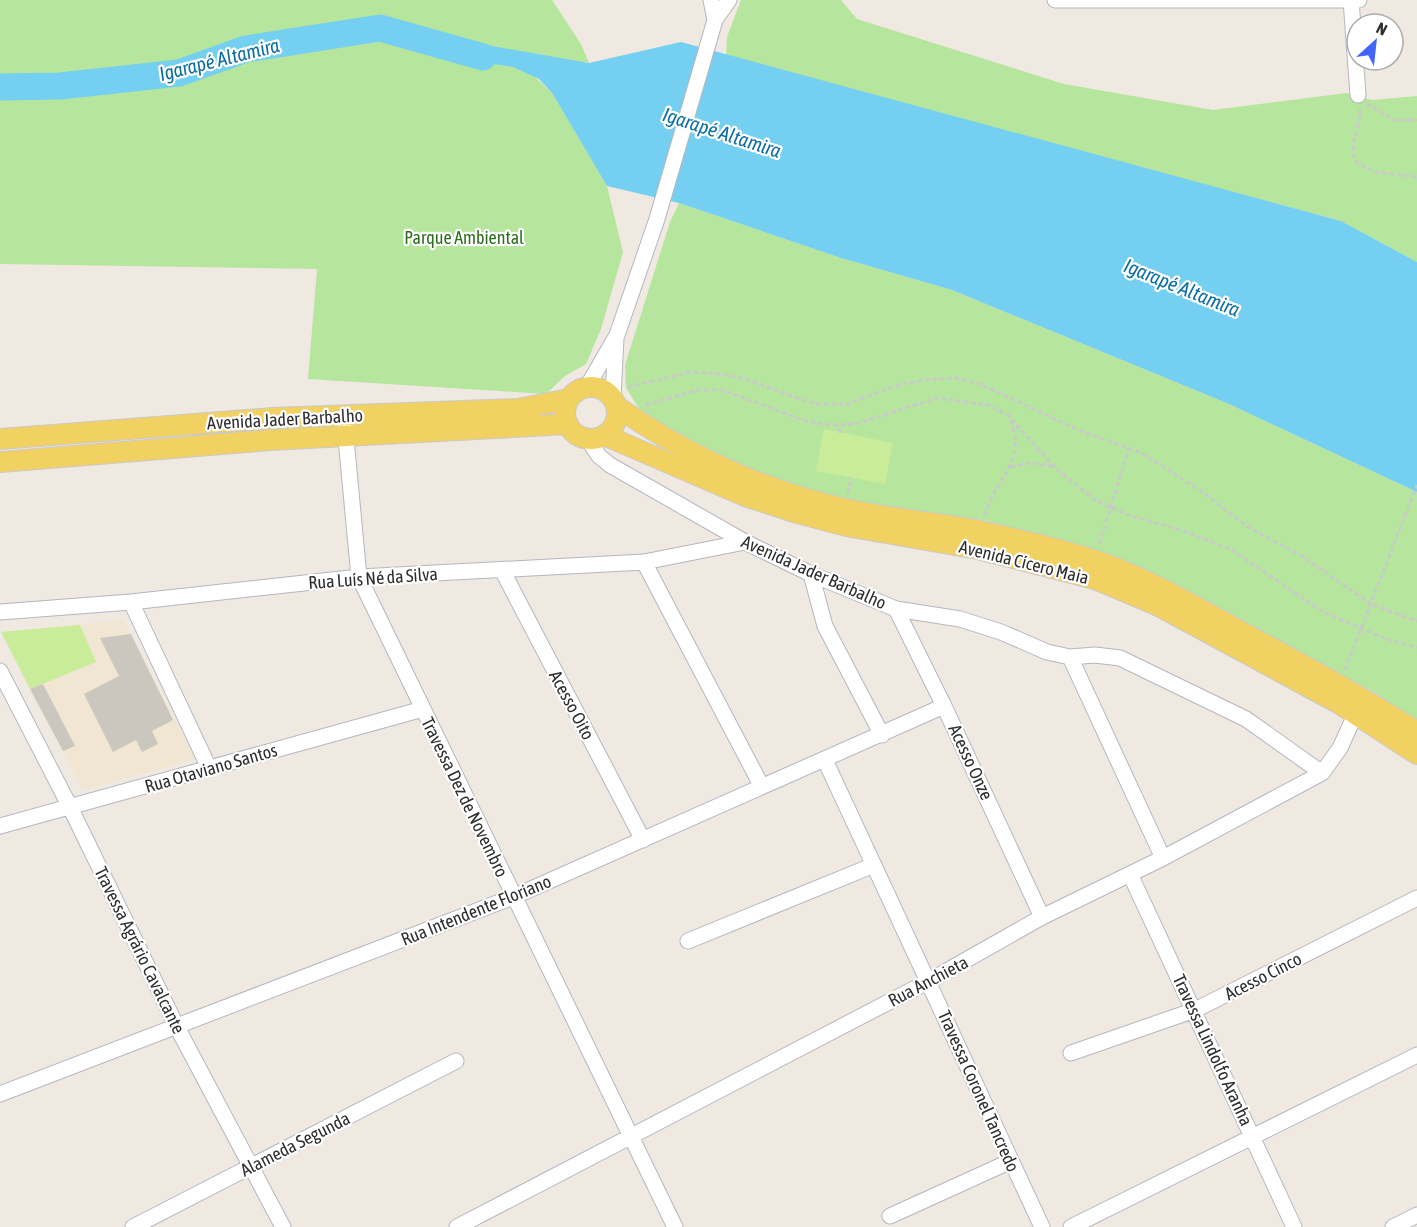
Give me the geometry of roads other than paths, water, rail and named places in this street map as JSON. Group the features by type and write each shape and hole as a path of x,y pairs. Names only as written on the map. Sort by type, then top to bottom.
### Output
{"main road":[{"path":"587,387 602,389 618,397 615,422 596,437 573,431 568,424 566,407 574,393 587,387"},
{"name":"Avenida Cícero Maia","path":"618,397 652,431 753,480 797,496 847,510 980,531 1094,560 1166,590 1359,706 1417,754"},
{"name":"Avenida Jader Barbalho","path":"0,439 341,416 518,409 569,399"},
{"name":"Avenida Jader Barbalho","path":"0,462 347,436 568,424"},
{"name":"Avenida Cícero Maia","path":"596,437 746,496 794,512 846,526 978,549 1095,579 1157,605 1359,706 1417,732"}],"street":[{"path":"711,0 714,25"},
{"path":"587,387 617,335 657,219 714,25 729,0"},
{"path":"1055,0 1354,0 1358,96"},
{"path":"617,335 618,397"},
{"name":"Travessa Dez de Novembro","path":"341,416 347,436 359,577 675,1227"},
{"name":"Avenida Jader Barbalho","path":"596,437 599,456 610,465 745,542 811,574 896,609 960,619 1001,632 1047,652 1070,657 1095,655 1120,658 1246,719 1322,773"},
{"name":"Rua Luís Né da Silva","path":"0,612 131,602 359,577 644,562 745,542"},
{"path":"644,562 761,785"},
{"name":"Acesso Oito","path":"502,570 643,840"},
{"path":"811,574 825,626 882,735"},
{"path":"131,602 209,768"},
{"name":"Acesso Onze","path":"896,609 944,706 1042,917"},
{"path":"1070,657 1163,858"},
{"name":"Travessa Agrário Cavalcante","path":"0,670 5,687 70,807 177,1027 283,1227"},
{"name":"Rua Intendente Floriano","path":"0,1094 513,897 761,785 825,760 944,706"},
{"name":"Rua Anchieta","path":"457,1227 929,981 1042,917 1163,858 1322,773 1340,748 1359,706"},
{"name":"Rua Otaviano Santos","path":"0,826 423,709"},
{"name":"Travessa Coronel Tancredo","path":"825,760 1042,1227"},
{"path":"688,940 874,865"},
{"name":"Travessa Lindolfo Aranha","path":"1130,874 1196,1010 1294,1227"},
{"name":"Acesso Cinco","path":"1071,1053 1196,1010 1417,898"},
{"path":"1071,1227 1417,1055"},
{"name":"Alameda Segunda","path":"133,1227 456,1060"},
{"path":"890,1216 1011,1161"},
{"path":"1392,1227 1417,1215"}],"water":[{"path":"681,42 1341,221 1417,262 1417,492 1229,404 952,290 841,258 679,203 607,186 552,93 539,79 513,67 465,60 447,47 475,43 589,63"}],"waterway":[{"name":"Igarapé Altamira","path":"0,87 60,86 179,73 246,49 380,28 483,57"}],"park label":[{"name":"Parque Ambiental","path":"464,237"}]}
